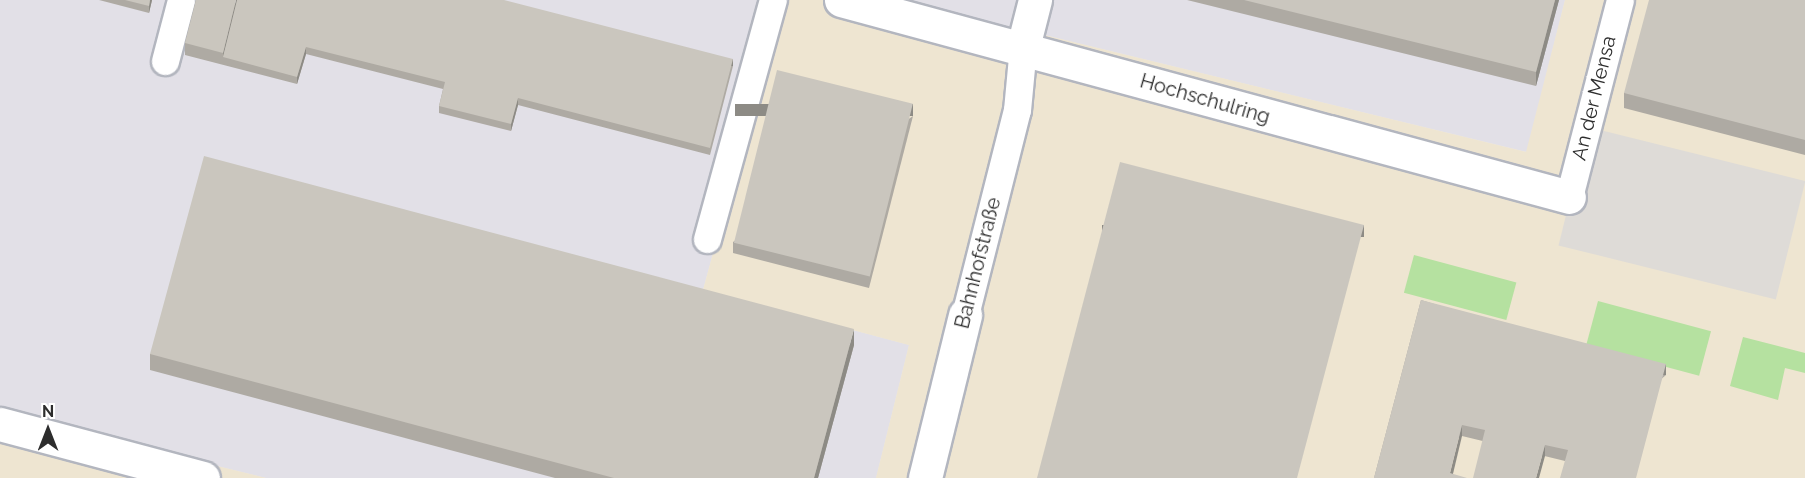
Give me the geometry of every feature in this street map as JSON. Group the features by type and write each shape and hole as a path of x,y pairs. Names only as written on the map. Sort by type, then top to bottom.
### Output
{"street":[{"name":"Hochschulring","path":"841,0 1023,47 1569,197"},
{"path":"1023,47 1035,0"},
{"name":"Bahnhofstraße","path":"925,478 965,315"},
{"path":"0,424 203,478"}],"lane":[{"path":"165,61 181,0"},
{"path":"707,239 773,0"},
{"name":"An der Mensa","path":"1569,197 1620,0"},
{"name":"Bahnhofstraße","path":"965,315 1017,110 1023,47"}],"shaded area":[{"path":"0,0 782,0 703,290 909,345 876,478 266,478 0,413"},
{"path":"782,0 900,0 1526,152 1565,0 1805,0 1805,478 876,478 909,345 703,290"},
{"path":"900,0 1565,0 1527,152"},
{"path":"1588,127 1805,181 1776,300 1558,245"},
{"path":"0,413 266,478 0,478"}],"green space":[{"path":"1414,255 1516,282 1506,320 1404,293"},
{"path":"1598,301 1711,331 1699,376 1586,345"},
{"path":"1743,337 1805,353 1805,373 1785,368 1778,400 1730,386"}],"building":[{"path":"125,0 150,0 149,6"},
{"path":"196,0 236,0 223,53 185,43"},
{"path":"237,0 504,0 733,59 710,148 518,98 511,124 439,106 445,82 306,47 297,77 223,57"},
{"path":"1244,0 1555,0 1536,72"},
{"path":"1649,0 1805,0 1805,140 1624,93"},
{"path":"777,70 913,104 870,277 734,243"},
{"path":"204,156 854,329 814,478 614,478 150,354"},
{"path":"1120,162 1364,225 1297,478 1037,478"},
{"path":"1421,300 1666,364 1636,478 1560,478 1568,450 1545,445 1536,478 1473,478 1485,430 1462,425 1450,473 1467,478 1374,478"}]}
